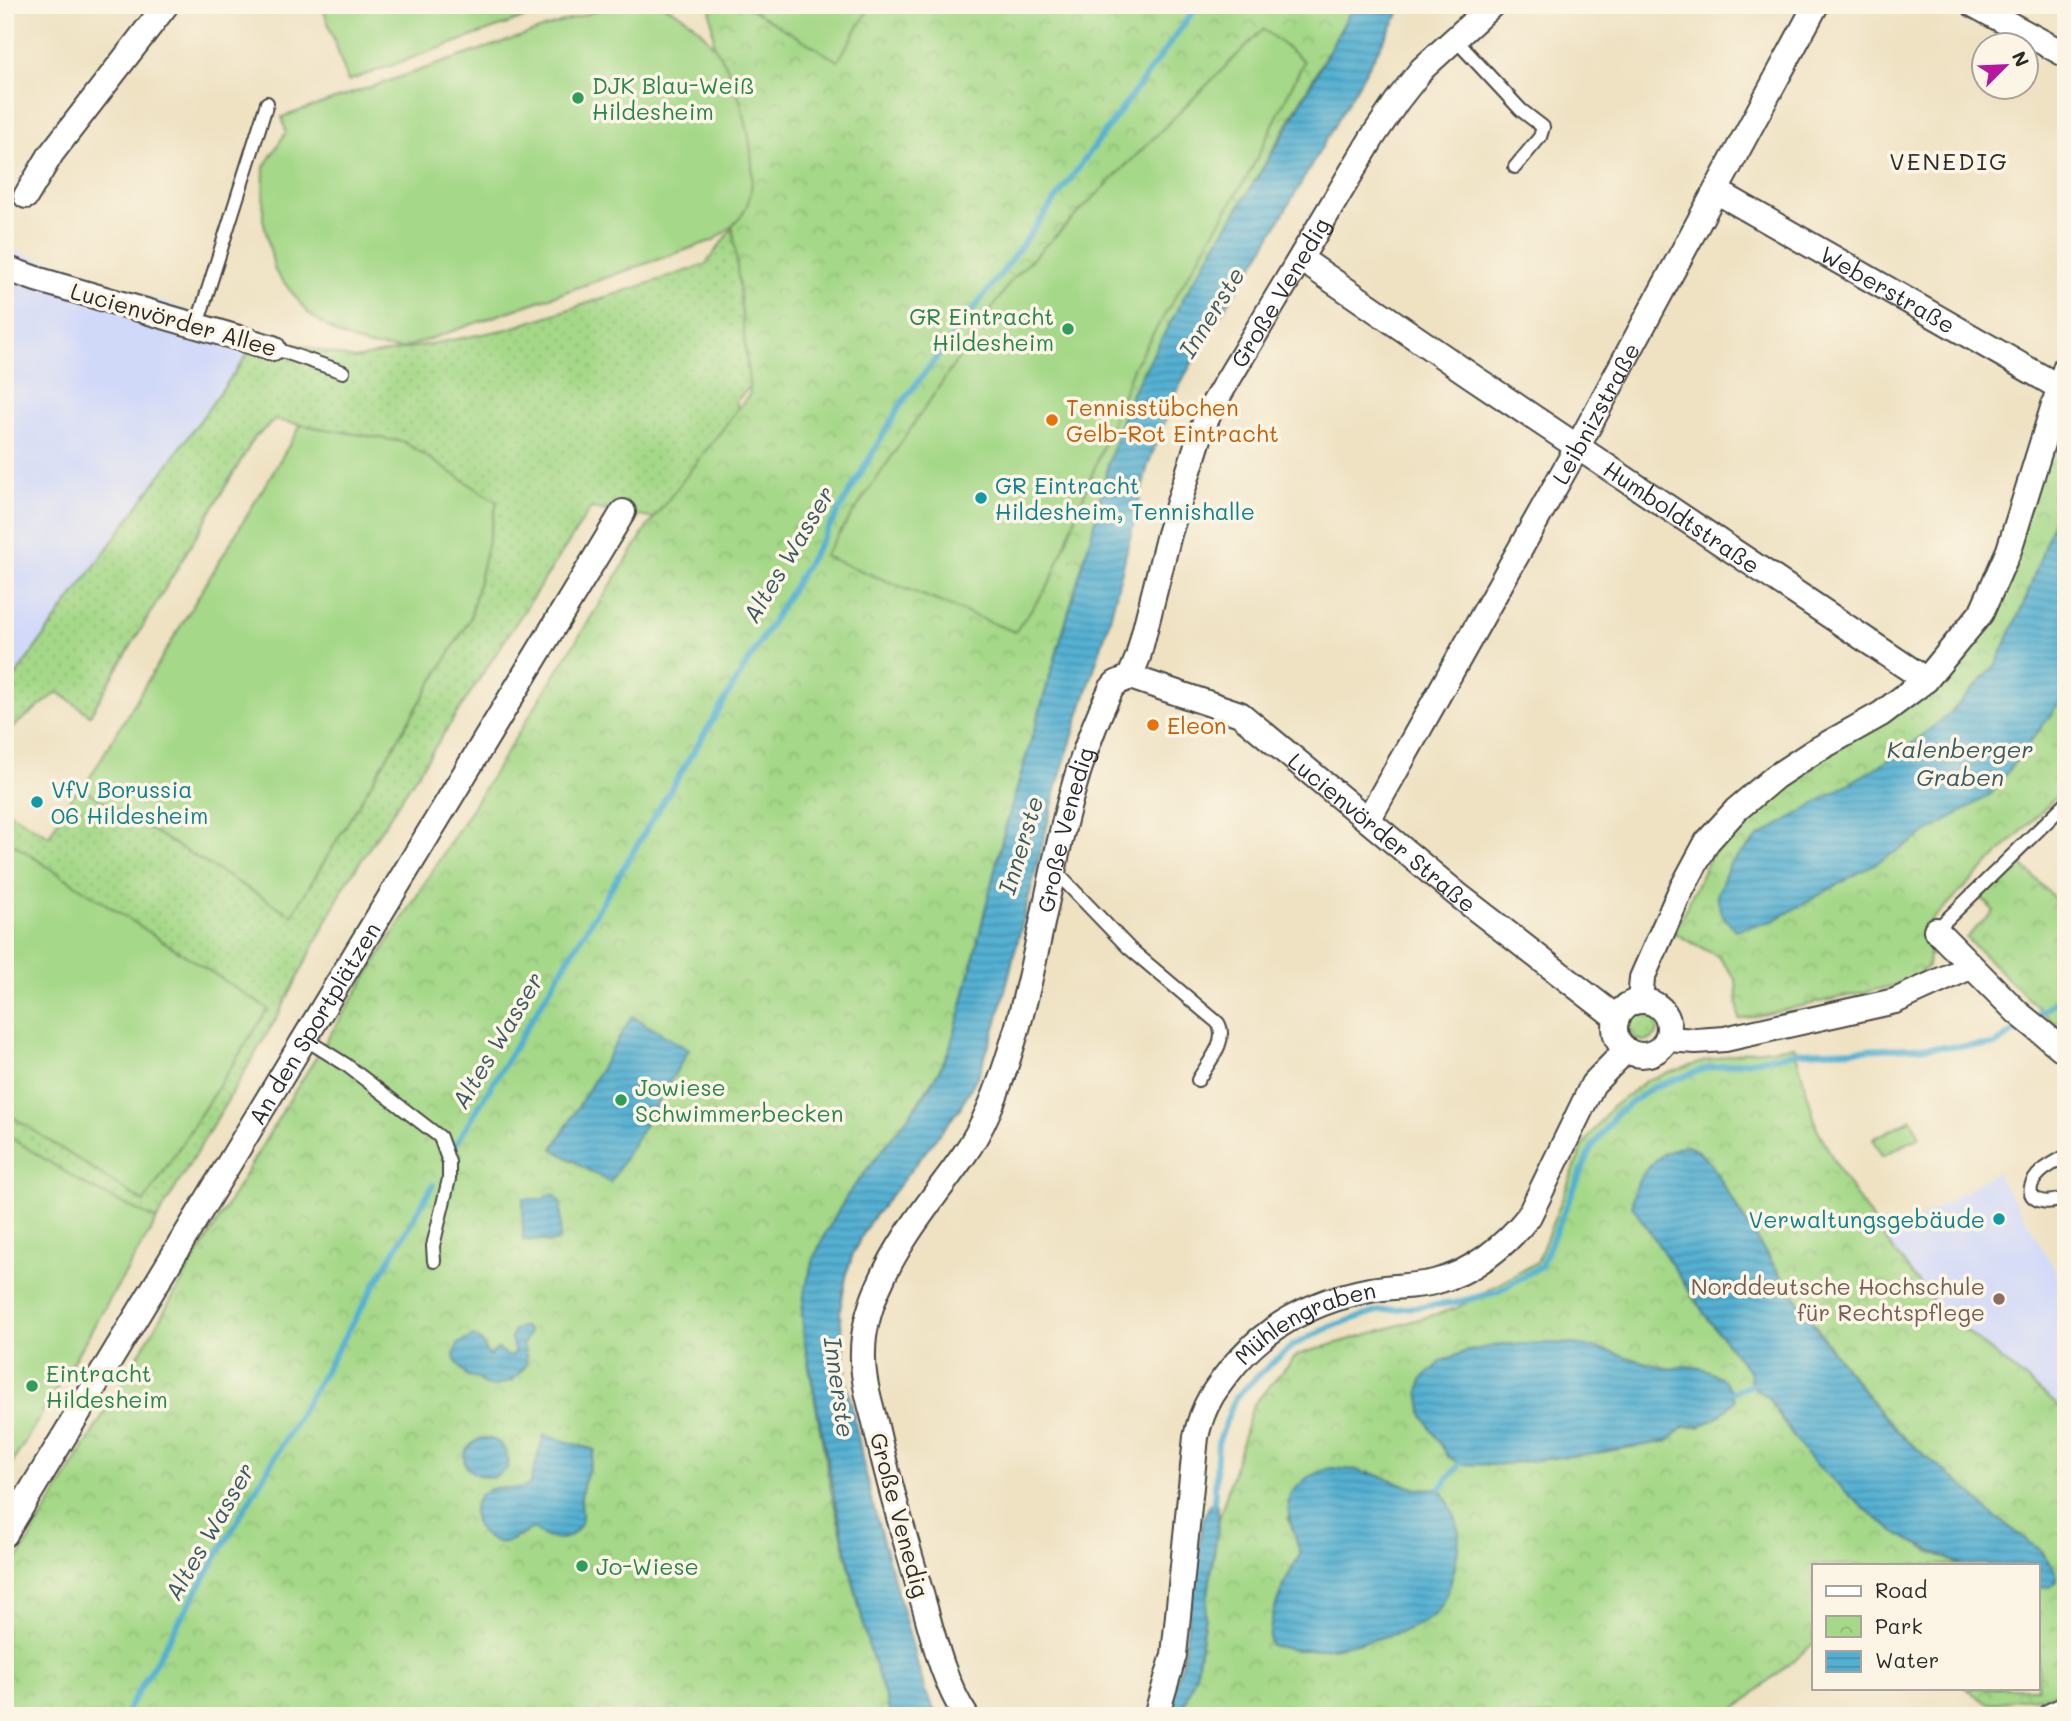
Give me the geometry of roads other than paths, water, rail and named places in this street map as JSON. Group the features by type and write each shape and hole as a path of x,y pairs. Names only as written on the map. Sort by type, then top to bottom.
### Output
{"street":[{"name":"Große Venedig","path":"966,1716 946,1675 890,1489 867,1390 863,1351 869,1314 887,1266 905,1235 977,1135 1010,1052 1079,771 1097,722 1116,683 1130,677 1138,657 1169,534 1202,429 1214,403 1372,138 1397,101 1422,69 1492,5"},
{"name":"Leibnizstraße","path":"1368,820 1578,446 1815,5"},
{"path":"1974,5 2066,55"},
{"path":"26,196 51,154 166,6"},
{"name":"Weberstraße","path":"1716,191 2062,376"},
{"name":"Humboldtstraße","path":"1301,259 1926,680"},
{"name":"Lucienvörder Allee","path":"5,268 273,348"},
{"path":"1640,1001 1642,978 1679,894 1707,842 1736,810 1775,777 1881,714 1926,680 1981,612 2009,550 2062,376"},
{"name":"An den Sportplätzen","path":"5,1534 623,512"},
{"name":"Lucienvörder Straße","path":"1130,677 1240,714 1458,895 1617,1018"},
{"path":"1936,930 2017,1012 2059,1047"},
{"path":"1667,1039 1726,1039 1895,1001 1970,967"},
{"path":"1640,1001 1657,1006 1664,1013 1669,1030 1667,1039 1656,1051 1641,1055 1626,1050 1616,1035 1617,1018 1626,1006 1640,1001"},
{"name":"Mühlengraben","path":"1156,1716 1174,1655 1196,1437 1203,1409 1217,1386 1251,1346 1294,1315 1340,1297 1372,1289 1435,1282 1479,1263 1498,1249 1530,1216 1594,1084 1626,1050"},
{"path":"2050,1716 2066,1709"}],"lane":[{"path":"1454,38 1521,110 1543,127 1540,137 1515,167"},
{"path":"197,325 267,103"},
{"name":"Lucienvörder Allee","path":"273,348 343,372"},
{"path":"1936,930 2066,803"},
{"path":"1054,869 1129,948 1218,1023 1223,1031 1221,1041 1198,1080"},
{"path":"305,1039 345,1064 440,1137 449,1162 449,1179 433,1246 434,1261"},
{"path":"2066,1156 2036,1177 2031,1187 2032,1195 2039,1203 2066,1197"}],"water":[{"name":"Innerste","path":"1354,5 1404,5 1255,263 1217,320 1173,400 1148,465 1110,619 1059,779 997,1022 980,1071 960,1108 869,1223 854,1251 847,1272 840,1311 847,1385 871,1498 925,1691 937,1716 891,1716 868,1644 836,1506 804,1339 802,1313 805,1289 814,1258 848,1194 921,1100 949,1050 1003,836 1093,529 1109,461 1131,395 1189,288 1285,132"},
{"name":"Kalenberger Graben","path":"2066,484 2066,694 1991,794 1773,921 1735,930 1721,914 1717,895 1729,865 1757,838 1897,755 1949,714 1996,665 2027,596"},
{"name":"Jowiese Schwimmerbecken","path":"632,1016 689,1050 610,1183 553,1149"},
{"path":"1686,1145 1698,1151 1711,1164 1758,1242 1830,1348 1879,1411 1905,1439 1973,1494 1989,1512 2039,1549 2056,1571 2056,1581 2049,1587 2039,1586 2039,1564 1960,1564 1907,1539 1882,1523 1808,1457 1768,1398 1751,1385 1750,1373 1708,1319 1632,1205 1642,1175 1657,1159"},
{"path":"548,1195 555,1195 561,1204 558,1241 547,1243 523,1240 523,1199 544,1199"},
{"path":"526,1328 529,1333 523,1345 527,1359 525,1367 513,1380 494,1387 485,1385 477,1378 467,1376 455,1360 458,1344 473,1336 481,1341 489,1356 498,1348 507,1356 512,1356 515,1352 511,1338 514,1330"},
{"path":"1501,1344 1571,1344 1669,1368 1687,1366 1703,1369 1729,1386 1735,1401 1713,1420 1684,1427 1668,1441 1496,1465 1459,1464 1448,1456 1423,1416 1419,1391 1422,1380 1442,1361 1464,1352"},
{"path":"544,1435 595,1450 582,1492 580,1525 570,1536 564,1538 544,1536 533,1528 504,1542 488,1539 477,1527 474,1519 475,1503 486,1491 499,1488 518,1489 530,1484"},
{"path":"482,1438 499,1443 507,1456 507,1469 493,1478 474,1473 465,1462 467,1449"},
{"path":"1330,1468 1357,1470 1369,1475 1368,1472 1416,1489 1441,1488 1459,1533 1449,1587 1435,1614 1410,1628 1371,1640 1314,1650 1293,1650 1270,1645 1274,1610 1300,1555 1289,1519 1290,1494 1308,1477"},
{"path":"1215,1496 1219,1519 1197,1670 1180,1716 1163,1716 1182,1664 1203,1518"}],"waterway":[{"name":"Altes Wasser","path":"453,1149 826,533 901,404 1008,264 1198,5"},
{"path":"2032,1019 2066,994"},
{"path":"1214,1502 1218,1443 1235,1398 1263,1371 1292,1346 1332,1326 1378,1311 1454,1303 1497,1292 1541,1266 1591,1149 1617,1113 1652,1088 1704,1069 1800,1052 1995,1045 2023,1025"},
{"name":"Altes Wasser","path":"124,1716 433,1185"},
{"path":"1733,1392 1751,1385"},
{"path":"1441,1488 1459,1464"}],"place":[{"name":"DJK Blau-Weiß Hildesheim","path":"578,98"},
{"name":"GR Eintracht Hildesheim","path":"1068,329"},
{"name":"Tennisstübchen Gelb-Rot Eintracht","path":"1052,420"},
{"name":"GR Eintracht Hildesheim, Tennishalle","path":"981,498"},
{"name":"Eleon","path":"1153,725"},
{"name":"VfV Borussia 06 Hildesheim","path":"37,802"},
{"name":"Jowiese Schwimmerbecken","path":"621,1100"},
{"name":"Verwaltungsgebäude","path":"1999,1219"},
{"name":"Norddeutsche Hochschule für Rechtspflege","path":"1999,1299"},
{"name":"Eintracht Hildesheim","path":"32,1386"},
{"name":"Jo-Wiese","path":"582,1566"}],"district":[{"name":"VENEDIG","path":"1949,160"}]}
